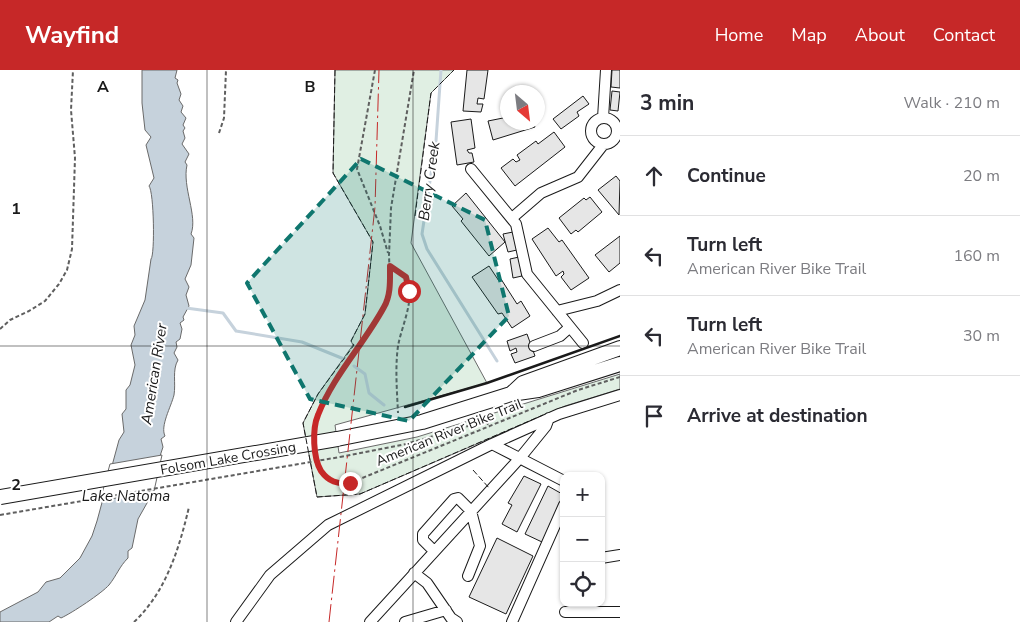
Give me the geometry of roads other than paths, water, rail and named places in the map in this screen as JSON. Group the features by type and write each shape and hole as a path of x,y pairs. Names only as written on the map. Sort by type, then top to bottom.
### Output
{"main road":[{"name":"Folsom Lake Crossing","path":"511,394 522,382 620,348"},
{"name":"Folsom Lake Crossing","path":"0,497 337,440 422,422 511,394 538,390 620,364"}],"lane":[{"path":"603,118 606,70"},
{"path":"512,218 541,193 578,176 612,145 619,127 611,119 603,118 596,121 590,130 593,140 612,145"},
{"path":"471,169 516,224 528,274 582,343"},
{"path":"557,311 597,301 620,290"},
{"path":"534,346 560,336 570,328"},
{"path":"236,622 270,575 328,525 549,418 620,395"},
{"path":"370,622 520,458 546,426 549,418"},
{"path":"492,444 560,479"},
{"path":"434,551 423,540 423,534 454,499 458,498 471,510 480,546 468,576"},
{"path":"512,622 560,514"},
{"path":"605,557 620,554"},
{"path":"414,573 428,583 446,610 457,622"},
{"path":"406,622 446,610"},
{"path":"566,612 620,612"}],"water":[{"name":"Lake Natoma","path":"142,70 177,70 175,78 178,80 177,83 181,94 179,100 183,106 181,112 186,118 183,125 185,128 183,131 185,138 182,144 189,154 185,162 187,165 186,183 193,219 191,234 194,238 191,265 185,279 189,287 186,295 189,306 183,317 184,320 180,323 182,329 180,339 176,342 177,347 174,353 178,360 175,372 174,395 165,422 165,436 161,439 163,447 154,474 151,496 138,519 132,548 128,551 128,558 105,589 72,612 61,618 58,616 49,622 0,622 0,612 38,592 46,582 60,578 80,558 92,536 119,440 124,432 122,414 126,409 126,390 130,385 135,365 131,345 135,335 134,326 145,300 153,247 153,211 149,186 154,178 146,145 151,137 145,130 142,103"}],"waterway":[{"name":"Berry Creek","path":"441,70 436,141 422,234 427,249 497,361"},
{"path":"186,308 223,313 236,331 302,342 344,359"},
{"path":"354,366 365,374 369,393 384,405"}],"water label":[{"name":"American River","path":"154,374"}]}
